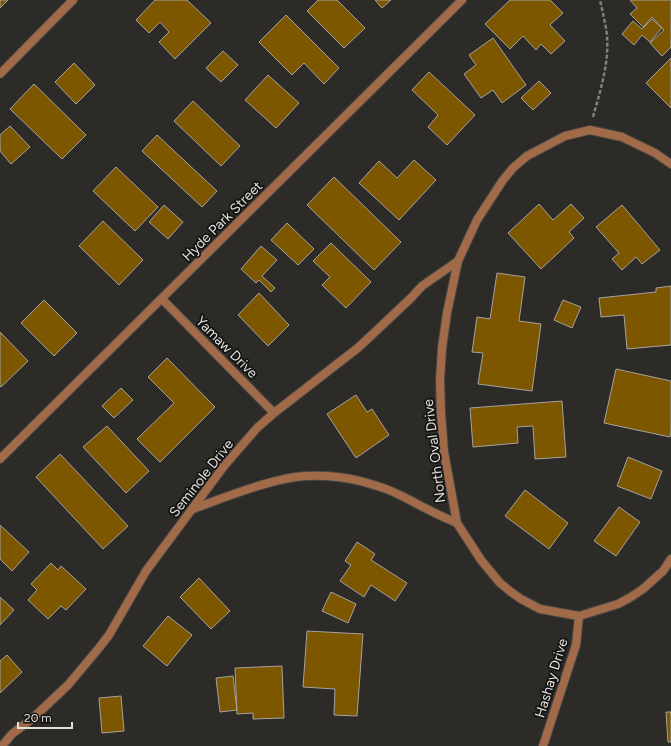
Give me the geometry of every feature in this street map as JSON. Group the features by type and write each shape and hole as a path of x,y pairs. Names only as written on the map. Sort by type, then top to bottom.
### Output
{"street":[{"path":"0,74 73,0"},
{"name":"Hyde Park Street","path":"0,459 462,0"},
{"path":"590,130 622,137 656,153 671,164"},
{"name":"North Oval Drive","path":"457,524 444,452 440,381 442,348 447,313 458,261 477,220 503,180 513,168 527,156 565,136 590,130"},
{"name":"Seminole Drive","path":"2,746 12,734 33,718 68,686 99,648 109,634 146,571 224,466 257,428 359,347 422,286 458,261"},
{"name":"Yamaw Drive","path":"162,299 274,413"},
{"path":"192,510 252,487 277,480 297,477 332,477 377,485 401,495 457,524 481,560 500,583 521,599 540,609 579,616 618,604 631,597 643,589 663,570 671,559"},
{"name":"Hashay Drive","path":"543,746 576,645 579,616"}],"path":[{"path":"590,130 604,79 607,51 606,29 600,0"}],"building":[{"path":"0,0 8,0 0,8"},
{"path":"155,0 187,0 211,23 175,59 159,42 169,32 160,22 149,33 136,20"},
{"path":"318,0 337,0 365,28 344,48 307,11"},
{"path":"375,0 391,0 382,8"},
{"path":"510,0 550,0 563,13 550,25 565,41 551,54 541,44 536,50 523,36 510,49 485,24"},
{"path":"630,0 671,0 671,47 662,56 650,43 664,30 652,17 643,27 630,14 637,8"},
{"path":"286,15 339,68 324,84 304,63 292,75 259,42"},
{"path":"652,19 662,28 650,42 642,35 634,45 622,34 633,21 642,29"},
{"path":"493,38 526,85 502,103 493,90 481,98 464,74 476,65 469,55"},
{"path":"223,51 238,65 221,82 206,68"},
{"path":"671,58 671,108 646,83"},
{"path":"74,63 95,85 76,104 55,82"},
{"path":"429,72 475,115 447,145 428,127 438,115 412,90"},
{"path":"268,75 299,103 276,128 245,100"},
{"path":"539,81 551,93 533,110 521,98"},
{"path":"34,84 86,135 62,159 10,109"},
{"path":"193,101 240,146 221,166 174,121"},
{"path":"10,126 30,147 11,164 0,151 0,135"},
{"path":"157,135 217,191 202,207 142,151"},
{"path":"414,160 436,180 399,220 359,183 379,161 397,178"},
{"path":"116,167 158,207 135,231 93,191"},
{"path":"334,177 401,242 374,270 307,205"},
{"path":"539,204 553,220 571,204 584,218 569,232 574,238 541,269 508,233"},
{"path":"164,205 183,222 168,239 149,222"},
{"path":"622,205 660,250 642,264 636,257 622,270 612,259 619,253 596,227"},
{"path":"103,221 143,260 119,285 79,246"},
{"path":"287,223 314,249 298,265 271,240"},
{"path":"331,243 371,282 346,308 322,285 330,277 313,261"},
{"path":"261,246 277,260 262,276 275,288 271,292 259,280 256,283 241,269"},
{"path":"497,273 525,277 519,321 541,324 532,391 478,384 483,353 472,352 477,317 490,319"},
{"path":"671,286 671,345 627,349 624,315 601,317 599,298 656,292 656,288"},
{"path":"259,293 289,325 268,346 238,315"},
{"path":"44,300 77,333 54,356 21,323"},
{"path":"563,300 581,307 572,328 554,320"},
{"path":"0,332 28,361 1,387 0,386"},
{"path":"167,358 215,407 160,462 137,439 174,403 148,377"},
{"path":"616,369 671,381 670,437 604,423"},
{"path":"121,388 133,400 114,418 102,406"},
{"path":"356,395 367,412 372,409 389,435 356,458 327,414"},
{"path":"562,401 566,457 535,459 533,426 517,427 518,443 473,447 470,408"},
{"path":"107,426 149,471 126,493 83,447"},
{"path":"60,454 128,526 103,549 36,477"},
{"path":"628,457 662,471 651,499 617,486"},
{"path":"525,490 568,523 549,549 505,516"},
{"path":"619,507 640,522 616,556 594,541"},
{"path":"0,525 29,552 12,571 0,559"},
{"path":"357,542 375,554 371,560 407,583 395,601 371,585 364,597 340,581 351,565 345,561"},
{"path":"51,563 58,570 61,566 86,589 66,610 61,606 48,619 28,600 37,590 31,584"},
{"path":"199,578 230,611 211,629 180,597"},
{"path":"331,592 356,604 348,623 322,611"},
{"path":"0,597 14,610 0,625"},
{"path":"168,616 192,635 167,666 143,646"},
{"path":"307,631 363,634 357,716 334,715 335,689 303,687"},
{"path":"7,655 22,672 0,693 0,661"},
{"path":"282,666 284,718 253,719 253,713 237,714 235,668"},
{"path":"233,676 237,710 220,712 216,678"},
{"path":"121,696 124,731 102,733 99,698"},
{"path":"666,712 671,712 671,742 668,742"}]}
